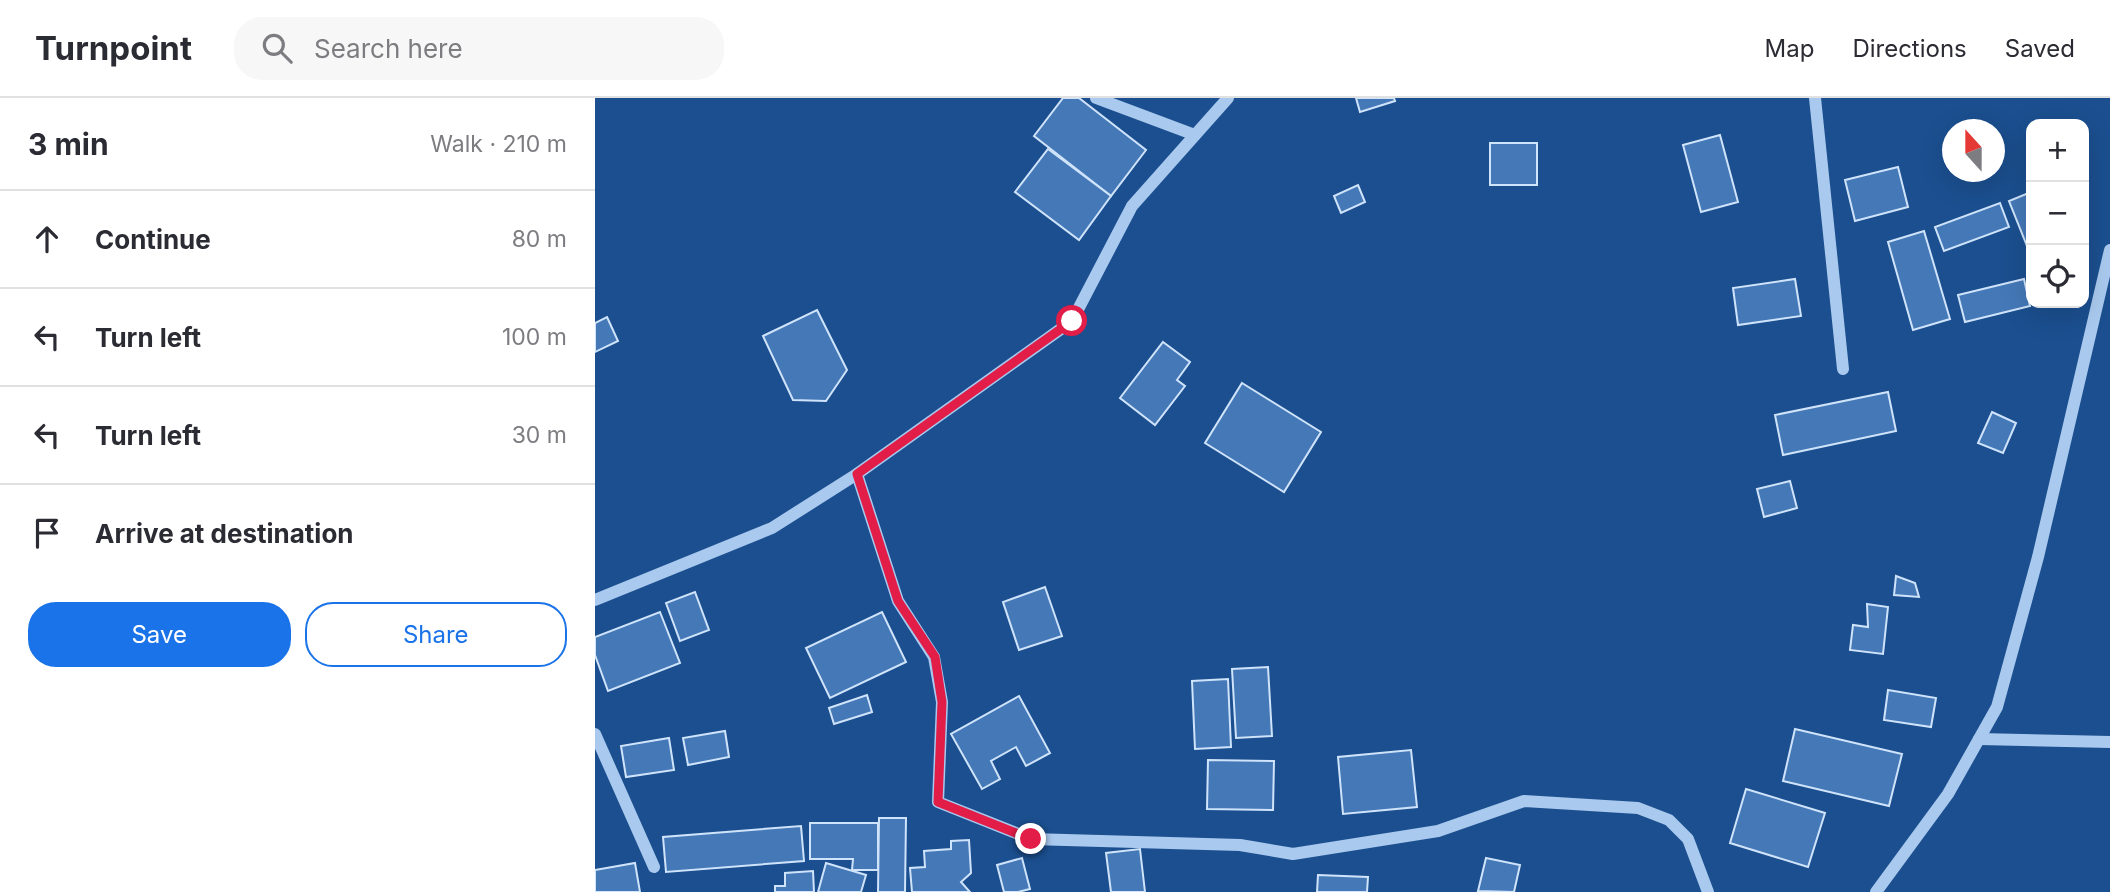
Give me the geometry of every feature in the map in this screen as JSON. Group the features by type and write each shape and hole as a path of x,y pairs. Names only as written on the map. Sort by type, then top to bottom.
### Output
{"street":[{"path":"1096,98 1195,135"},
{"path":"595,600 772,528 857,474 1072,321 1132,206 1227,98"},
{"path":"1815,98 1843,369"},
{"path":"1876,892 1948,794 1997,707 2035,569 2110,250"},
{"path":"857,474 898,601 935,657 942,702 938,802 1031,839 1240,845 1293,854 1438,831 1524,800 1638,808 1669,820 1688,839 1708,892"},
{"path":"595,734 655,867"},
{"path":"1979,739 2110,742"}],"building":[{"path":"1063,98 1079,98 1146,150 1111,196 1034,136"},
{"path":"1356,98 1394,98 1395,101 1360,112"},
{"path":"1720,135 1738,202 1701,212 1683,145"},
{"path":"1490,143 1537,143 1537,185 1490,185"},
{"path":"1048,149 1111,196 1079,240 1015,192"},
{"path":"1898,167 1908,207 1855,221 1845,180"},
{"path":"1358,185 1365,202 1341,213 1334,196"},
{"path":"2026,194 2026,244 2009,201"},
{"path":"2000,203 2009,227 1944,251 1935,227"},
{"path":"1924,231 1950,319 1913,330 1888,242"},
{"path":"1795,279 1801,316 1738,325 1733,288"},
{"path":"2024,279 2026,307 1965,322 1958,295"},
{"path":"817,310 847,370 826,401 793,400 763,336"},
{"path":"607,317 618,341 595,352 595,323"},
{"path":"1163,342 1190,362 1177,380 1185,386 1155,425 1120,398"},
{"path":"1242,383 1321,432 1284,492 1205,443"},
{"path":"1888,392 1896,431 1783,455 1775,415"},
{"path":"1992,412 2016,423 2003,453 1978,443"},
{"path":"1790,481 1797,508 1764,517 1757,489"},
{"path":"1896,576 1915,583 1919,597 1894,595"},
{"path":"1045,587 1062,636 1019,650 1003,602"},
{"path":"695,592 709,630 680,641 666,603"},
{"path":"1867,604 1888,607 1883,654 1850,650 1853,625 1868,627"},
{"path":"660,612 680,663 608,691 595,655 595,637"},
{"path":"882,612 906,662 830,698 806,648"},
{"path":"1268,667 1272,736 1236,738 1232,669"},
{"path":"1228,679 1231,747 1195,749 1192,681"},
{"path":"1888,690 1936,698 1931,727 1884,720"},
{"path":"867,695 872,712 834,724 829,708"},
{"path":"1019,696 1050,753 1026,766 1016,747 991,761 1000,779 982,789 951,734"},
{"path":"1795,729 1902,754 1889,806 1783,781"},
{"path":"725,731 729,757 688,765 683,738"},
{"path":"669,738 674,770 626,777 621,746"},
{"path":"1411,750 1417,807 1343,814 1338,757"},
{"path":"1208,760 1274,761 1273,810 1207,809"},
{"path":"1746,789 1825,813 1808,867 1730,843"},
{"path":"879,818 906,818 905,892 878,892"},
{"path":"810,823 878,823 878,870 852,870 853,859 810,859"},
{"path":"801,826 804,861 666,872 663,837"},
{"path":"969,840 971,873 961,882 970,892 912,892 910,868 925,867 924,851 951,849 951,841"},
{"path":"1140,849 1145,892 1111,892 1106,853"},
{"path":"1022,858 1030,889 1004,892 997,865"},
{"path":"1486,858 1520,865 1514,892 1478,891"},
{"path":"635,863 640,892 595,892 595,870"},
{"path":"826,863 866,875 861,892 818,892"},
{"path":"813,871 814,892 775,892 775,886 785,886 785,873"},
{"path":"1318,875 1368,877 1367,892 1317,892"}],"route":[{"path":"1031,839 938,802 942,702 935,657 898,601 857,474 1072,321"}]}
